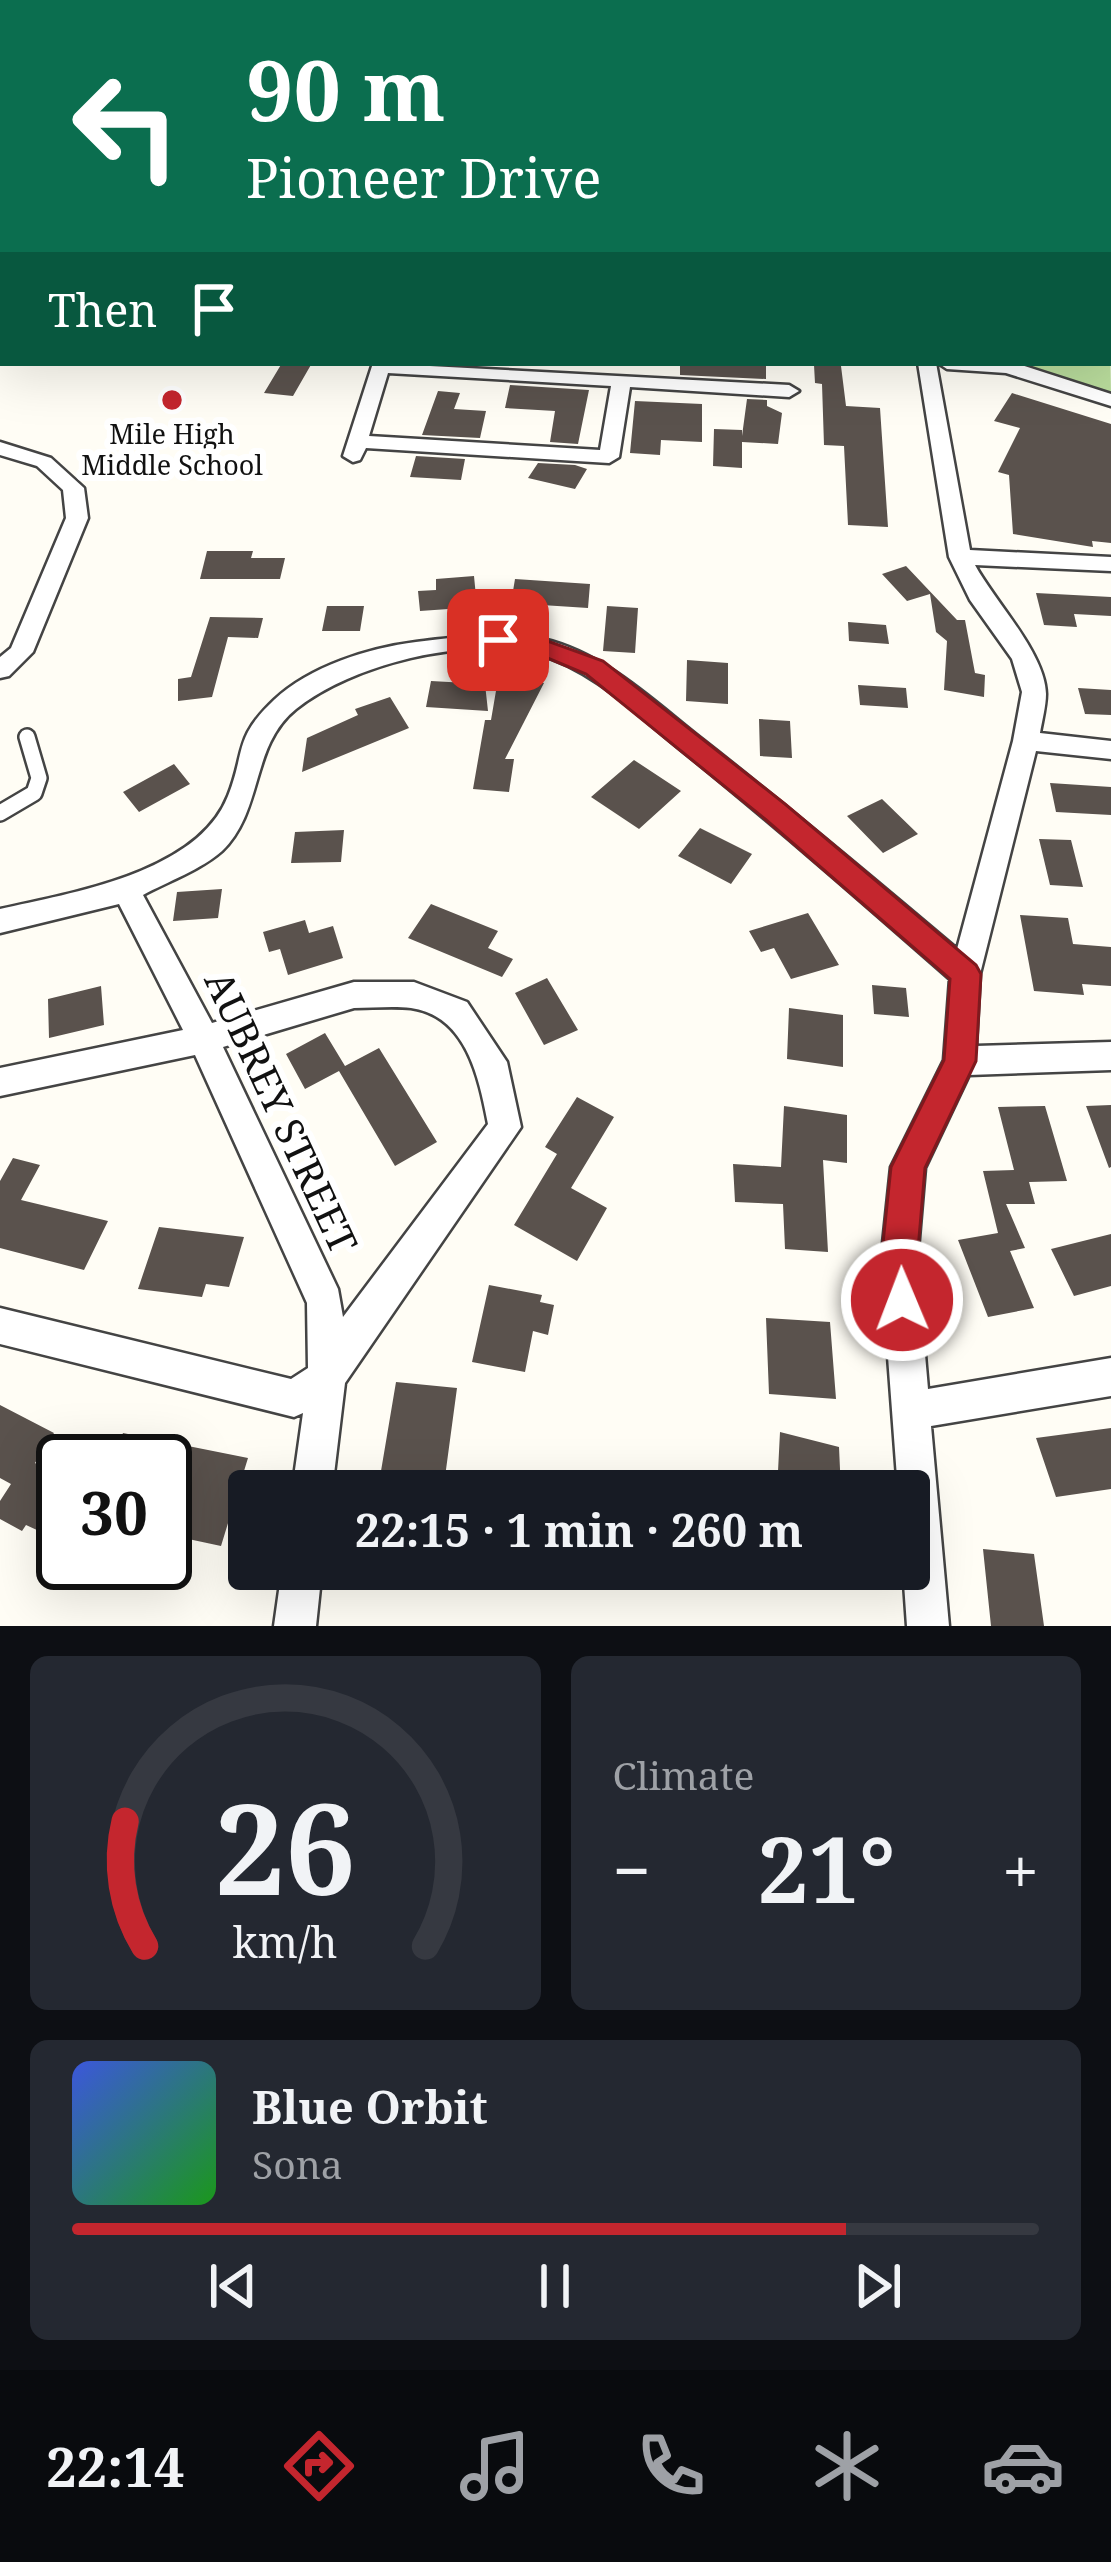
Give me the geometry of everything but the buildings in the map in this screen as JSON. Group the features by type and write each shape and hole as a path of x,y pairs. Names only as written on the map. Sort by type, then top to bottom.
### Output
{"street":[{"path":"381,366 355,450 609,458 621,382"},
{"path":"395,366 789,391"},
{"path":"928,1626 899,1262 908,1167 960,1061 965,974 1026,741 1034,692 1024,658 982,600 960,556 935,368 1010,382 1031,378 1111,400"},
{"path":"0,448 44,461 73,488 76,518 21,652 0,670"},
{"path":"960,556 1111,564"},
{"path":"0,921 126,891 212,842 241,799 252,744 285,704 330,676 386,654 498,640 542,647 594,668 775,811 965,974"},
{"path":"1026,741 1111,750"},
{"name":"AUBREY STREET","path":"126,891 204,1039 325,1302 327,1378"},
{"path":"0,1082 204,1039 354,995 414,994 455,1011 491,1062 505,1127 464,1191 356,1326 327,1378 315,1470"},
{"path":"960,1061 1111,1056"},
{"path":"0,1326 294,1398 327,1378"},
{"path":"910,1411 1111,1376"},
{"path":"295,1626 299,1590"}],"lane":[{"path":"0,813 34,793 38,778 27,737"}],"green space":[{"path":"1025,366 1111,366 1111,393"}],"place":[{"name":"Mile High Middle School","path":"172,400"}],"route":[{"path":"498,640 542,647 594,668 775,811 965,974 960,1061 908,1167 899,1262 902,1300"}]}
